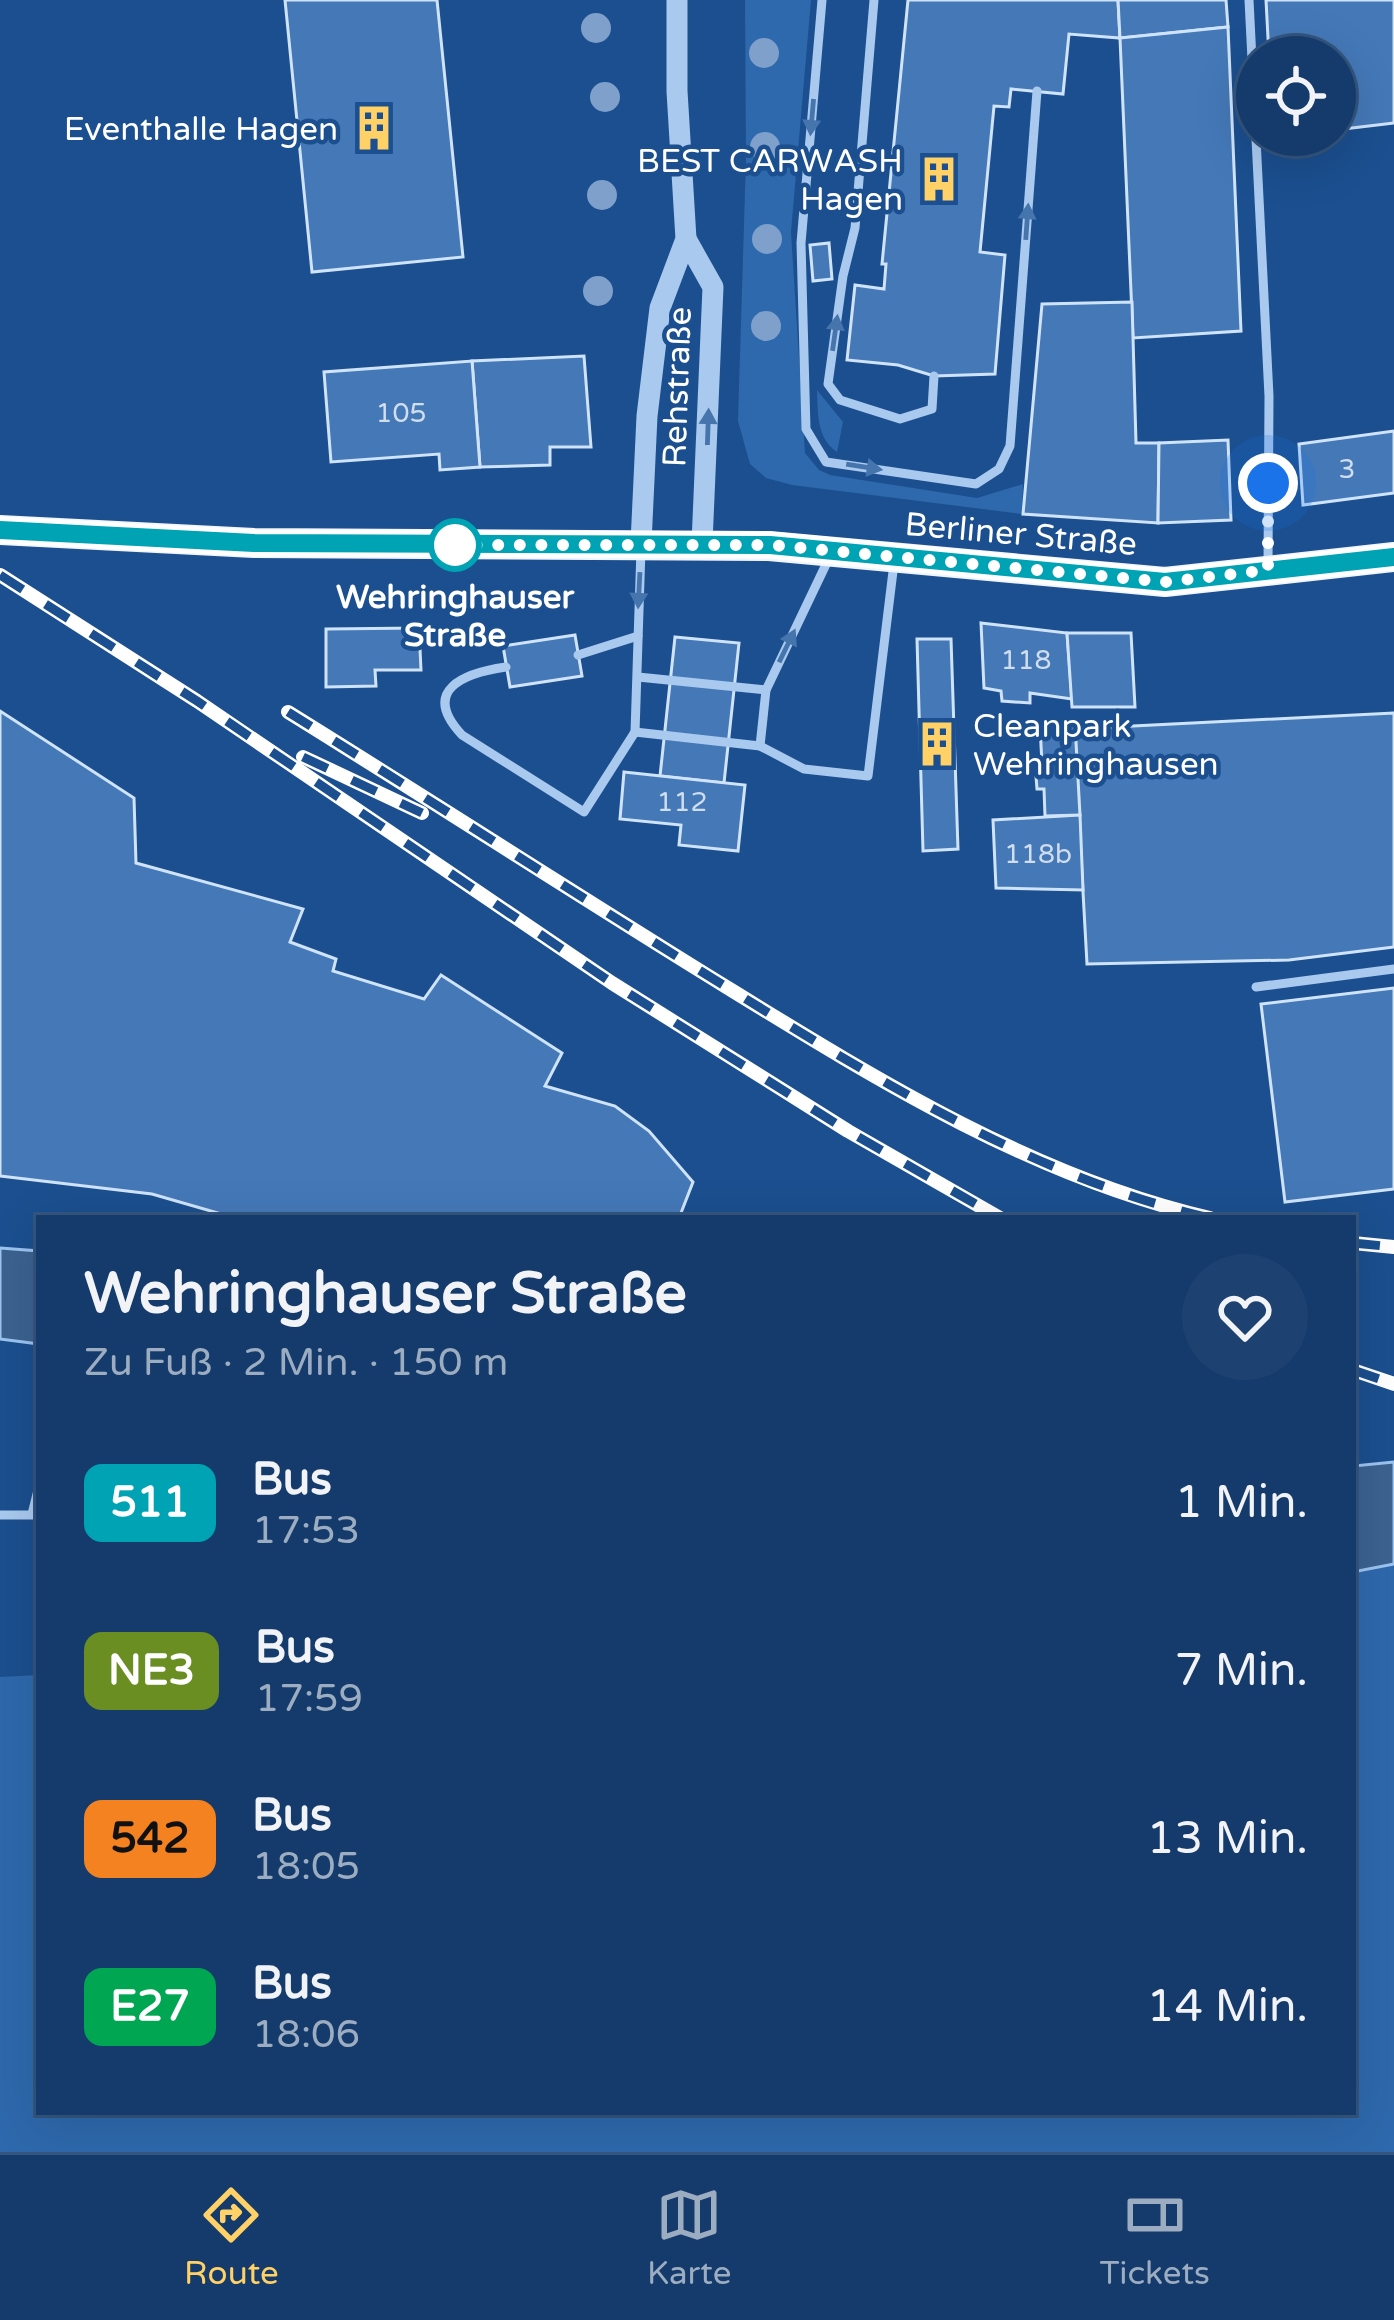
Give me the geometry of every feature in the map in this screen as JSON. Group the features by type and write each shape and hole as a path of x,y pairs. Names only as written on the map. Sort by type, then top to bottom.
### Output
{"main road":[{"path":"0,530 254,543 641,543"},
{"name":"Berliner Straße","path":"641,543 832,551 1165,582 1394,557"}],"street":[{"name":"Rehstraße","path":"641,543 647,416 660,308 686,239 677,0"},
{"name":"Rehstraße","path":"686,239 713,287 702,543"}],"lane":[{"path":"822,0 800,244 806,429 826,462 976,484 999,469 1010,446 1037,92"},
{"path":"874,0 855,228 843,276 828,384 840,400 900,419 932,409 934,376"},
{"path":"1249,0 1269,396 1268,570"},
{"path":"506,667 473,671 453,683 445,702 448,720 462,735 584,812 635,732 641,543"},
{"path":"760,746 766,690 832,551"},
{"path":"635,732 760,746 804,769 868,776 894,558"},
{"path":"578,655 638,636"},
{"path":"638,677 766,690"},
{"path":"1256,988 1394,969"},
{"path":"0,1515 35,1515"}],"shaded area":[{"path":"745,0 811,0 791,232 805,453 830,475 977,498 1023,484 1022,514 792,485 766,478 750,464 738,421 746,159"},
{"path":"817,390 843,422 837,452 822,432"},
{"path":"0,1248 36,1251 36,1344 0,1339"},
{"path":"1394,1462 1394,1564 1356,1571 1356,1466"},
{"path":"1394,1564 1394,2152 0,2152 0,1677 36,1675 36,2115 1356,2115 1356,1571"}],"building":[{"name":"Eventhalle Hagen","path":"285,0 437,0 463,257 312,272"},
{"name":"BEST CARWASH Hagen","path":"908,0 1118,0 1120,38 1069,34 1063,94 1011,89 1009,107 994,106 980,252 1005,255 995,374 934,376 898,365 847,360 855,285 884,289 886,264 882,264"},
{"path":"1118,0 1226,0 1228,27 1120,38"},
{"path":"1266,0 1394,0 1394,123 1356,128 1356,36 1268,36"},
{"path":"1228,27 1241,331 1133,338 1120,38"},
{"path":"829,243 832,279 813,281 810,245"},
{"path":"1132,302 1136,443 1159,443 1158,523 1023,514 1042,304"},
{"path":"584,356 591,447 550,447 550,465 480,467 472,361"},
{"path":"472,361 480,467 440,470 439,454 331,462 324,372"},
{"path":"1394,431 1394,493 1303,505 1299,444"},
{"path":"1228,440 1231,520 1158,523 1159,443"},
{"path":"981,623 1067,633 1072,699 1030,693 1030,703 1002,701 1001,691 984,688"},
{"path":"419,628 421,670 375,670 376,686 326,687 326,629"},
{"path":"1067,633 1131,633 1135,707 1072,707"},
{"path":"575,635 582,676 510,687 503,646"},
{"path":"675,637 739,643 724,783 660,776"},
{"name":"Cleanpark Wehringhausen","path":"917,639 951,639 958,849 923,851"},
{"path":"0,711 134,798 136,863 303,909 290,942 336,959 333,971 424,999 441,975 562,1053 545,1086 615,1106 649,1131 693,1182 680,1215 225,1215 152,1194 0,1176"},
{"path":"1394,713 1394,947 1289,960 1087,964 1074,729"},
{"path":"1075,724 1080,815 1045,816 1044,789 1037,789 1035,764 1042,764 1040,726"},
{"path":"624,772 745,785 738,851 679,845 681,825 620,819"},
{"path":"1080,815 1083,890 996,888 993,820"},
{"path":"1394,988 1394,1189 1285,1202 1261,1004"}],"railway":[{"path":"0,575 197,701 612,983 848,1131 995,1215"},
{"path":"288,712 901,1091 1083,1178 1199,1215"},
{"path":"303,757 422,813"},
{"path":"1356,1243 1394,1247"},
{"path":"1356,1371 1394,1384"}],"bus line":[{"name":"511","path":"0,530 254,543 770,545 1165,582 1394,557"}],"place":[{"name":"Eventhalle Hagen","path":"374,128"},
{"name":"BEST CARWASH Hagen","path":"939,179"},
{"name":"Wehringhauser Straße","path":"455,545"},
{"name":"Cleanpark Wehringhausen","path":"937,744"}],"route":[{"path":"455,545 770,545 1165,582 1268,570 1268,483"}]}
